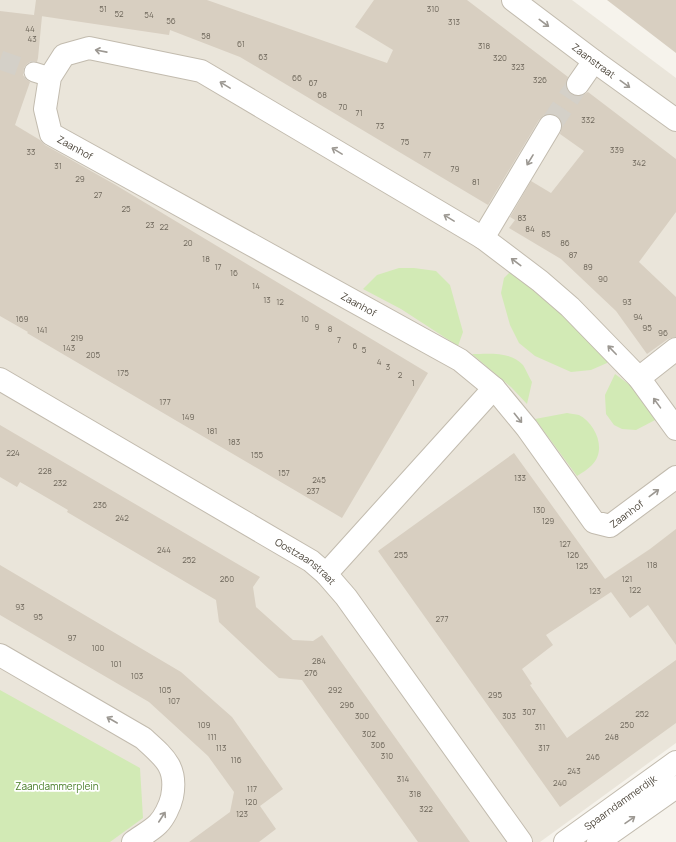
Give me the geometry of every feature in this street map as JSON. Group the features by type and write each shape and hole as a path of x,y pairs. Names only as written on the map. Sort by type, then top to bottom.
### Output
{"street":[{"name":"Zaanstraat","path":"513,0 676,120"},
{"name":"Zaanhof","path":"676,429 639,378 570,307 540,281 483,238 201,71 89,48 64,55 42,74 45,109 51,134 460,360 494,388 527,428 594,522 610,526 676,477"},
{"path":"578,84 594,61"},
{"path":"483,238 550,126"},
{"path":"639,378 676,349"},
{"name":"Oostzaanstraat","path":"0,379 311,561 326,574 346,597 522,842"},
{"path":"326,574 494,388"},
{"path":"0,655 143,738 162,755 172,771 174,784 171,804 158,824 133,842"},
{"name":"Spaarndammerdijk","path":"565,842 676,762"},
{"name":"Spaarndammerdijk","path":"598,842 676,788"}],"shaded area":[{"path":"0,0 572,0 676,78 676,743 540,842 0,842"}],"green space":[{"path":"399,268 414,268 436,271 450,285 463,332 458,346 401,309 363,289 377,275"},
{"path":"511,271 566,315 608,358 607,363 591,370 571,372 535,356 519,343 510,325 501,293 504,278"},
{"path":"472,354 506,355 512,357 523,365 532,382 527,404 511,387"},
{"path":"615,374 634,388 657,419 636,430 622,429 614,425 606,414 605,395"},
{"path":"567,413 579,415 585,419 595,431 598,438 599,452 596,459 592,465 577,476 535,419"},
{"name":"Zaandammerplein","path":"0,690 140,768 143,818 110,842 0,842"}],"building":[{"path":"36,0 207,0 387,63 393,50 355,27 374,0 467,0 568,77 566,83 567,90 571,94 577,96 588,92 676,159 676,212 639,262 676,297 676,337 668,339 647,354 616,311 561,259 509,228 515,220 510,217 531,181 551,193 584,151 560,134 562,126 561,120 556,115 544,115 539,120 488,205 240,57 170,30 169,35 34,15"},
{"path":"607,0 676,0 676,53"},
{"path":"0,11 42,16 38,58 37,62 31,61 24,68 23,75 30,82 15,125 40,140 45,145 114,184 428,373 342,518 0,316"},
{"path":"0,425 260,577 253,587 256,607 293,640 313,641 322,635 470,842 418,842 302,680 279,678 269,669 219,622 216,600 67,512 68,510 20,482 17,487 0,477"},
{"path":"514,453 605,579 650,549 676,529 676,645 648,605 630,618 611,592 546,635 553,645 522,669 532,684 530,685 567,738 676,660 676,723 560,807 378,551"},
{"path":"0,565 181,672 232,717 283,789 260,806 276,829 259,842 189,842 230,812 234,792 208,756 149,702 0,615"}],"tunnel":[{"path":"0,60 34,72"},
{"path":"550,126 578,84"}]}
